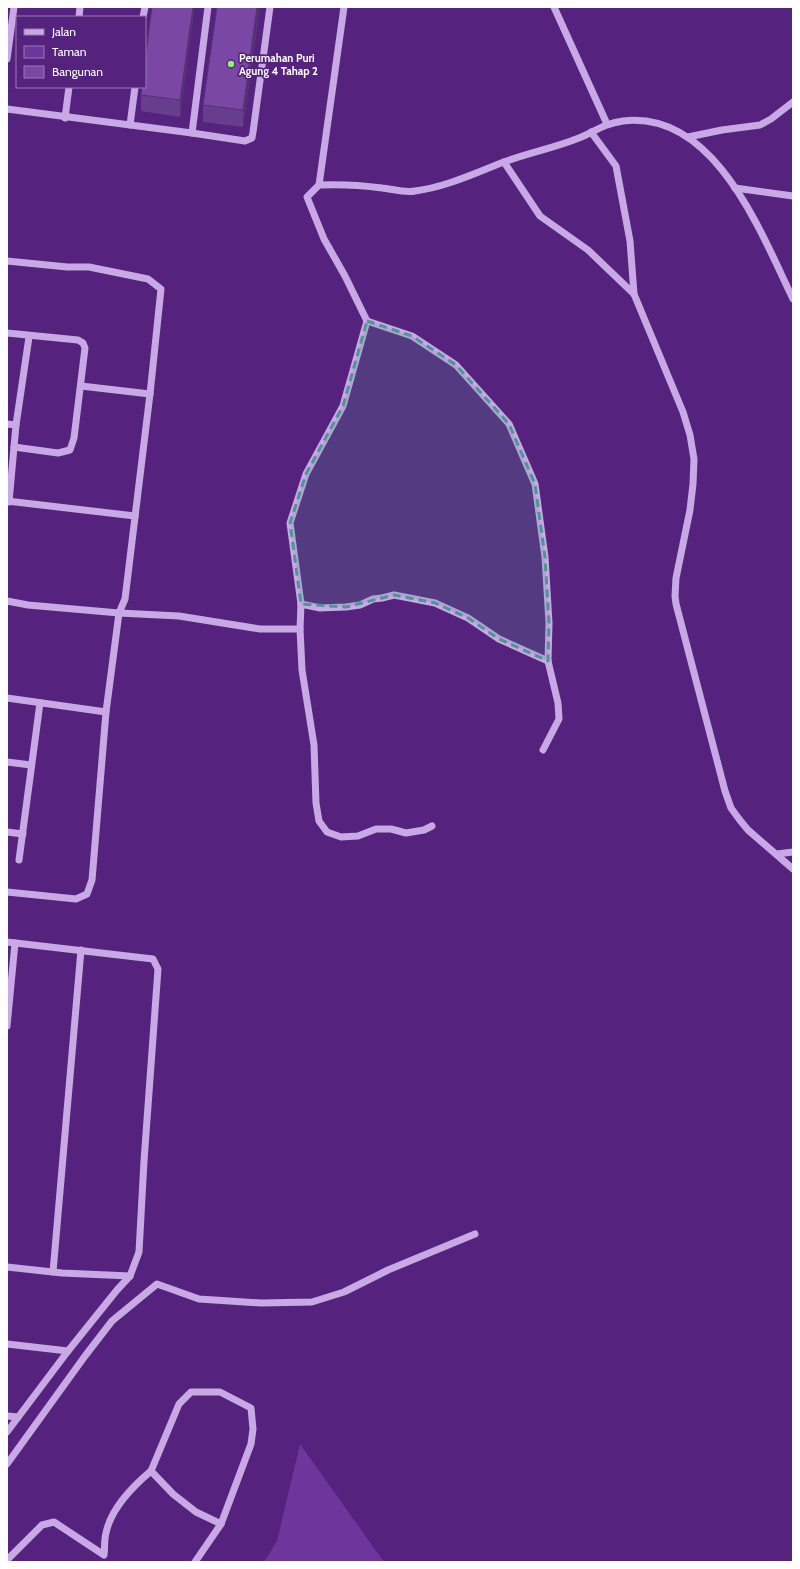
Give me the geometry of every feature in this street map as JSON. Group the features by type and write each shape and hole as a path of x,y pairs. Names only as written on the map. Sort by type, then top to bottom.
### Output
{"street":[{"path":"7,59 14,7"},
{"path":"192,133 206,7"},
{"path":"7,109 245,141 252,138 270,7"},
{"path":"344,7 319,185 307,197 324,238 367,321 343,406 306,474 290,523 301,604 300,629 302,670 314,745 316,803 319,821 327,832 341,836 358,836 376,829 391,829 406,833 424,830 432,826"},
{"path":"554,7 607,124"},
{"path":"65,118 69,88"},
{"path":"130,125 135,88"},
{"path":"688,137 760,125 771,120 793,102"},
{"path":"319,185 345,184 414,192 443,185 504,162 579,138 607,124 625,121 654,123 669,127 688,137 719,167 735,188 758,226 793,299"},
{"path":"591,132 616,166 630,241 634,294 683,412 690,435 694,459 693,484 690,510 682,542 675,588 676,604 725,791 732,808 748,830 793,869"},
{"path":"504,162 540,216 588,250 634,294"},
{"path":"735,188 793,196"},
{"path":"7,260 67,267 89,267 148,279 161,289 150,394 125,598 119,613 106,712 92,880 87,894 76,899 7,892"},
{"path":"367,321 412,336 456,365 509,424 535,484 545,557 549,623 548,661 558,702 559,719 543,750"},
{"path":"7,334 78,340 83,343 85,348 74,438 70,450 58,453 14,447"},
{"path":"29,337 16,425 8,501 135,516"},
{"path":"81,386 150,394"},
{"path":"7,424 16,425"},
{"path":"301,604 320,608 346,608 373,599 394,595 435,603 468,618 499,639 548,661"},
{"path":"7,601 28,605 119,613 162,614 260,629 300,629"},
{"path":"7,698 106,712"},
{"path":"19,860 40,703"},
{"path":"7,762 31,765"},
{"path":"7,832 23,834"},
{"path":"777,854 793,852"},
{"path":"7,942 153,959 158,969 139,1252 130,1276 68,1351 7,1432"},
{"path":"7,1026 15,943"},
{"path":"53,1272 81,950"},
{"path":"7,1464 112,1321 157,1284 199,1299 262,1303 312,1302 344,1292 388,1270 475,1234"},
{"path":"7,1267 53,1272 130,1276"},
{"path":"7,1344 68,1351"},
{"path":"104,1558 106,1533 114,1513 123,1499 151,1471 179,1404 191,1392 220,1392 251,1408 253,1429 251,1444 221,1524 195,1562"},
{"path":"7,1416 18,1417"},
{"path":"151,1471 173,1494 196,1512 221,1524"},
{"path":"7,1560 42,1525 54,1522 104,1558"}],"highlighted area":[{"path":"367,321 412,336 456,365 509,424 535,484 545,557 549,623 548,661 499,639 468,618 435,603 394,595 346,607 301,604 290,523 306,474 343,406"}],"green space":[{"path":"300,1444 384,1562 264,1562 277,1541"}],"building":[{"path":"152,7 193,7 180,100 141,95 142,88 146,88 146,52"},
{"name":"Perumahan Puri Agung 4 Tahap 2","path":"217,7 257,7 243,110 203,105"}],"place":[{"name":"Perumahan Puri Agung 4 Tahap 2","path":"231,64"}]}
